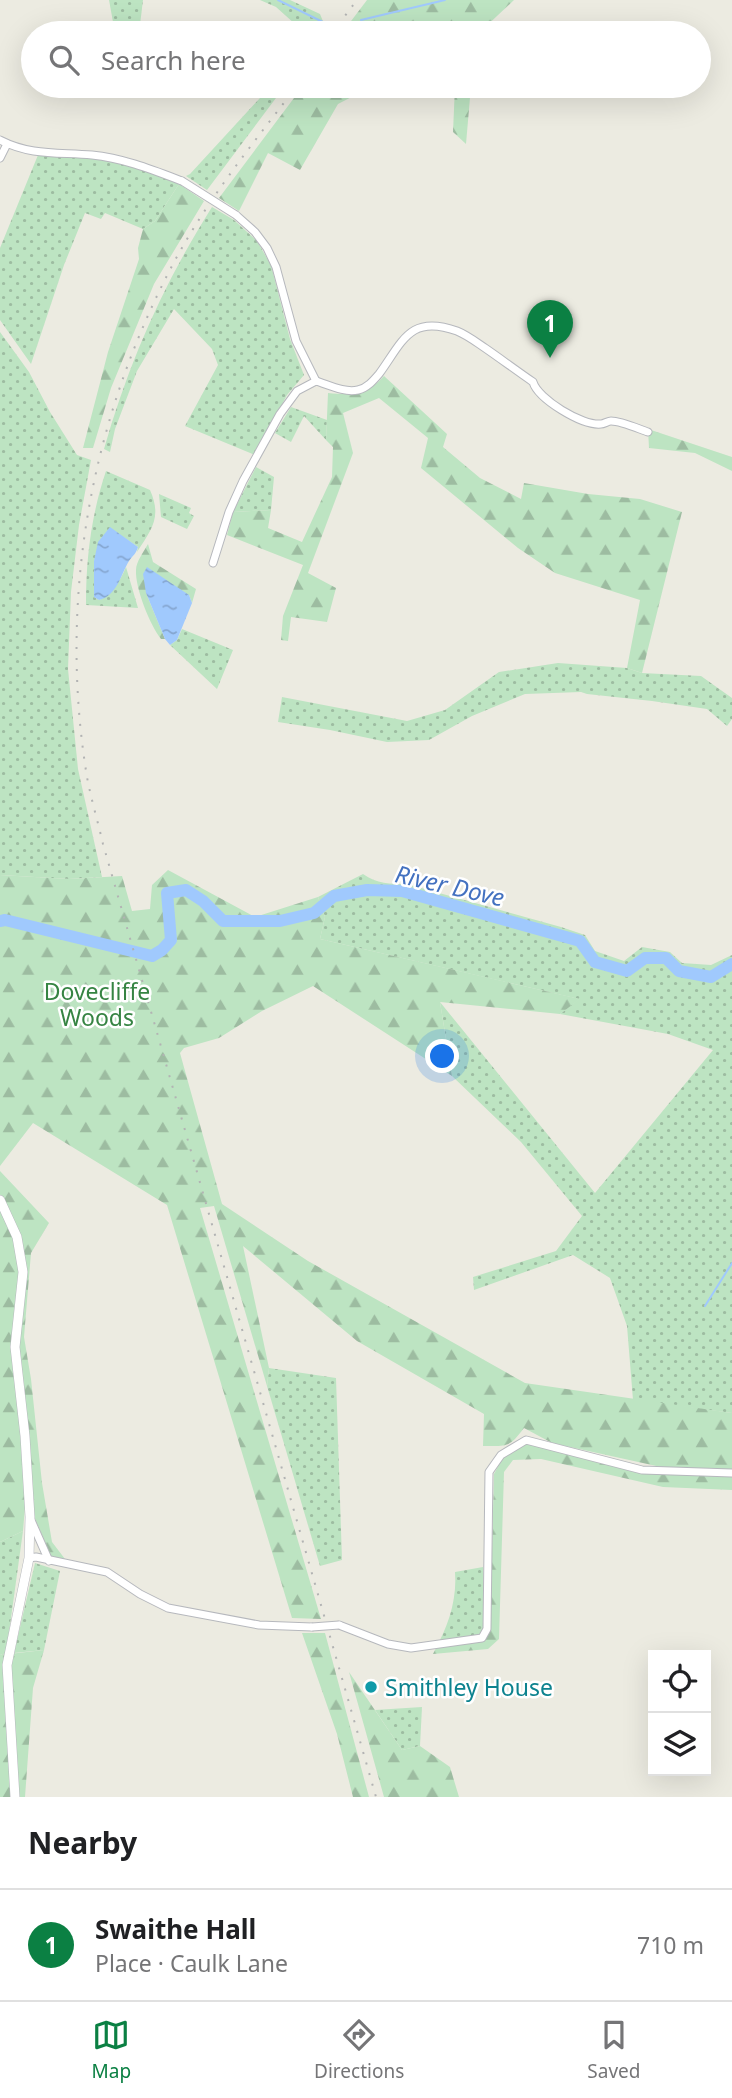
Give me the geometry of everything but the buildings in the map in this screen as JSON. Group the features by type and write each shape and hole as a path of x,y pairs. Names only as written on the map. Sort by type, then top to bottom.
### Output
{"street":[{"path":"0,158 4,142 34,152 124,160 182,181 236,215 255,232 272,257 296,341 316,381"},
{"path":"213,563 233,502 280,414 297,391 316,381 347,390 361,389 374,380 411,331 426,326 458,331 533,382 535,389 546,399 578,418 600,424 611,421 648,432"},
{"path":"0,1200 17,1237 23,1272 15,1347 25,1436 30,1517 29,1558 7,1665 15,1797"},
{"path":"29,1558 36,1557 107,1572 140,1594 168,1608 259,1625 339,1625 388,1644 411,1648 482,1639 487,1629 489,1472 500,1455 526,1440 642,1470 732,1473"},
{"path":"30,1517 49,1561"}],"green space":[{"path":"109,0 143,0 140,21 113,21"},
{"path":"260,0 290,0 320,14 323,21 292,21 276,7"},
{"path":"367,0 514,0 492,21 351,21"},
{"path":"260,98 276,98 207,190 186,176"},
{"path":"294,98 350,98 338,104 300,170 268,153 239,211 219,198"},
{"path":"454,98 470,98 466,144 453,132"},
{"path":"38,155 91,156 125,163 179,184 155,221 143,229 105,213 101,219 85,213 64,265 31,364 0,320 0,248"},
{"path":"179,184 204,201 154,284 111,388 93,448 83,448 108,352 139,259 138,248 143,229 155,221"},
{"path":"212,207 234,220 257,241 271,265 290,339 304,375 287,395 255,455 185,426 218,365 212,349 174,309 137,371 115,429 110,452 104,449 114,416 149,324 178,264"},
{"path":"0,332 29,372 77,455 91,460 79,525 71,592 68,669 78,769 102,877 69,879 0,875"},
{"path":"384,376 447,434 443,447 480,478 521,499 524,483 588,494 640,499 682,512 642,673 627,668 640,600 555,573 518,548 421,468 428,438 379,398 343,413 353,453 308,573 336,588 327,622 291,617 288,641 281,640 283,616 303,565 227,535 233,512 271,510 268,528 302,542 332,477 333,447 326,440 328,393 359,393"},
{"path":"291,407 327,420 326,440 304,416 291,442 275,433"},
{"path":"648,429 732,457 732,471 695,453 649,448"},
{"path":"256,467 274,477 271,510 233,512"},
{"path":"106,471 150,490 154,499 154,522 137,552 138,547 110,528 94,561 94,597 99,600 112,591 126,567 138,608 86,605 90,537"},
{"path":"159,494 191,508 189,513 194,516 187,529 161,517"},
{"path":"148,544 153,562 196,589 192,603 189,595 146,593 165,639 161,639 148,616 136,578 137,564"},
{"path":"182,629 233,650 217,689 170,645 177,640"},
{"path":"558,663 627,668 642,673 701,676 732,698 732,719 727,726 707,709 581,692 525,694 472,716 429,740 387,742 278,722 282,697 407,721 445,710 499,672"},
{"name":"Dovecliffe Woods","path":"168,870 255,917 318,897 325,917 320,939 580,999 560,1014 440,1002 452,1076 313,986 262,1011 219,1038 184,1048 180,1053 222,1204 308,1261 525,1383 732,1413 732,1471 661,1467 552,1443 524,1428 507,1444 483,1446 484,1414 357,1341 243,1246 269,1368 267,1386 214,1206 200,1208 321,1619 292,1618 167,1205 33,1123 0,1166 0,875 69,879 122,876 132,911 150,909 152,885"},
{"path":"363,874 379,882 407,884 585,935 595,951 624,961 642,947 670,952 682,963 711,965 732,955 732,1413 633,1400 627,1326 610,1278 573,1255 474,1290 473,1277 556,1251 582,1216 521,1142 452,1076 440,1002 595,1193 713,1050 668,1034 560,1014 579,999 320,939 325,917 318,897"},
{"path":"0,1171 49,1223 31,1253 24,1337 52,1542 65,1559 51,1556 33,1514 25,1507 23,1531 0,1542"},
{"path":"269,1368 336,1378 342,1560 320,1566 267,1386"},
{"path":"527,1444 642,1473 732,1477 732,1490 663,1487 541,1459 513,1460 504,1472 499,1639 488,1649 433,1654 437,1646 484,1640 490,1629 494,1474 503,1457"},
{"path":"23,1531 6,1654 0,1655 0,1542"},
{"path":"35,1563 60,1571 44,1650 14,1653"},
{"path":"483,1567 484,1628 479,1635 439,1642 452,1608 455,1572"},
{"path":"302,1633 325,1633 369,1797 353,1797 337,1734"},
{"path":"44,1650 33,1688 25,1797 0,1797 0,1655"},
{"path":"349,1672 402,1750 420,1746 450,1767 459,1797 384,1797"},
{"path":"422,1707 420,1746 402,1750 375,1710"}],"water":[{"path":"110,527 138,547 118,584 110,594 99,600 94,597 94,561 98,542"},
{"path":"147,567 189,595 192,603 177,640 170,645 146,593 143,574"}],"waterway":[{"path":"278,0 321,21"},
{"path":"361,20 445,0"},
{"name":"River Dove","path":"0,921 152,956 171,940 167,893 186,890 203,901 223,921 280,921 314,913 334,896 367,890 402,891 580,941 595,962 627,971 645,958 666,958 679,971 711,977 732,964"},
{"path":"705,1306 732,1263"}],"railway":[{"path":"341,21 357,0"},
{"path":"288,98 231,172 186,240 144,324 120,386 88,513 80,579 77,645 79,711 87,777 103,844 376,1797"}],"place":[{"name":"Swaithe Hall","path":"550,358"},
{"name":"Smithley House","path":"371,1687"}]}
